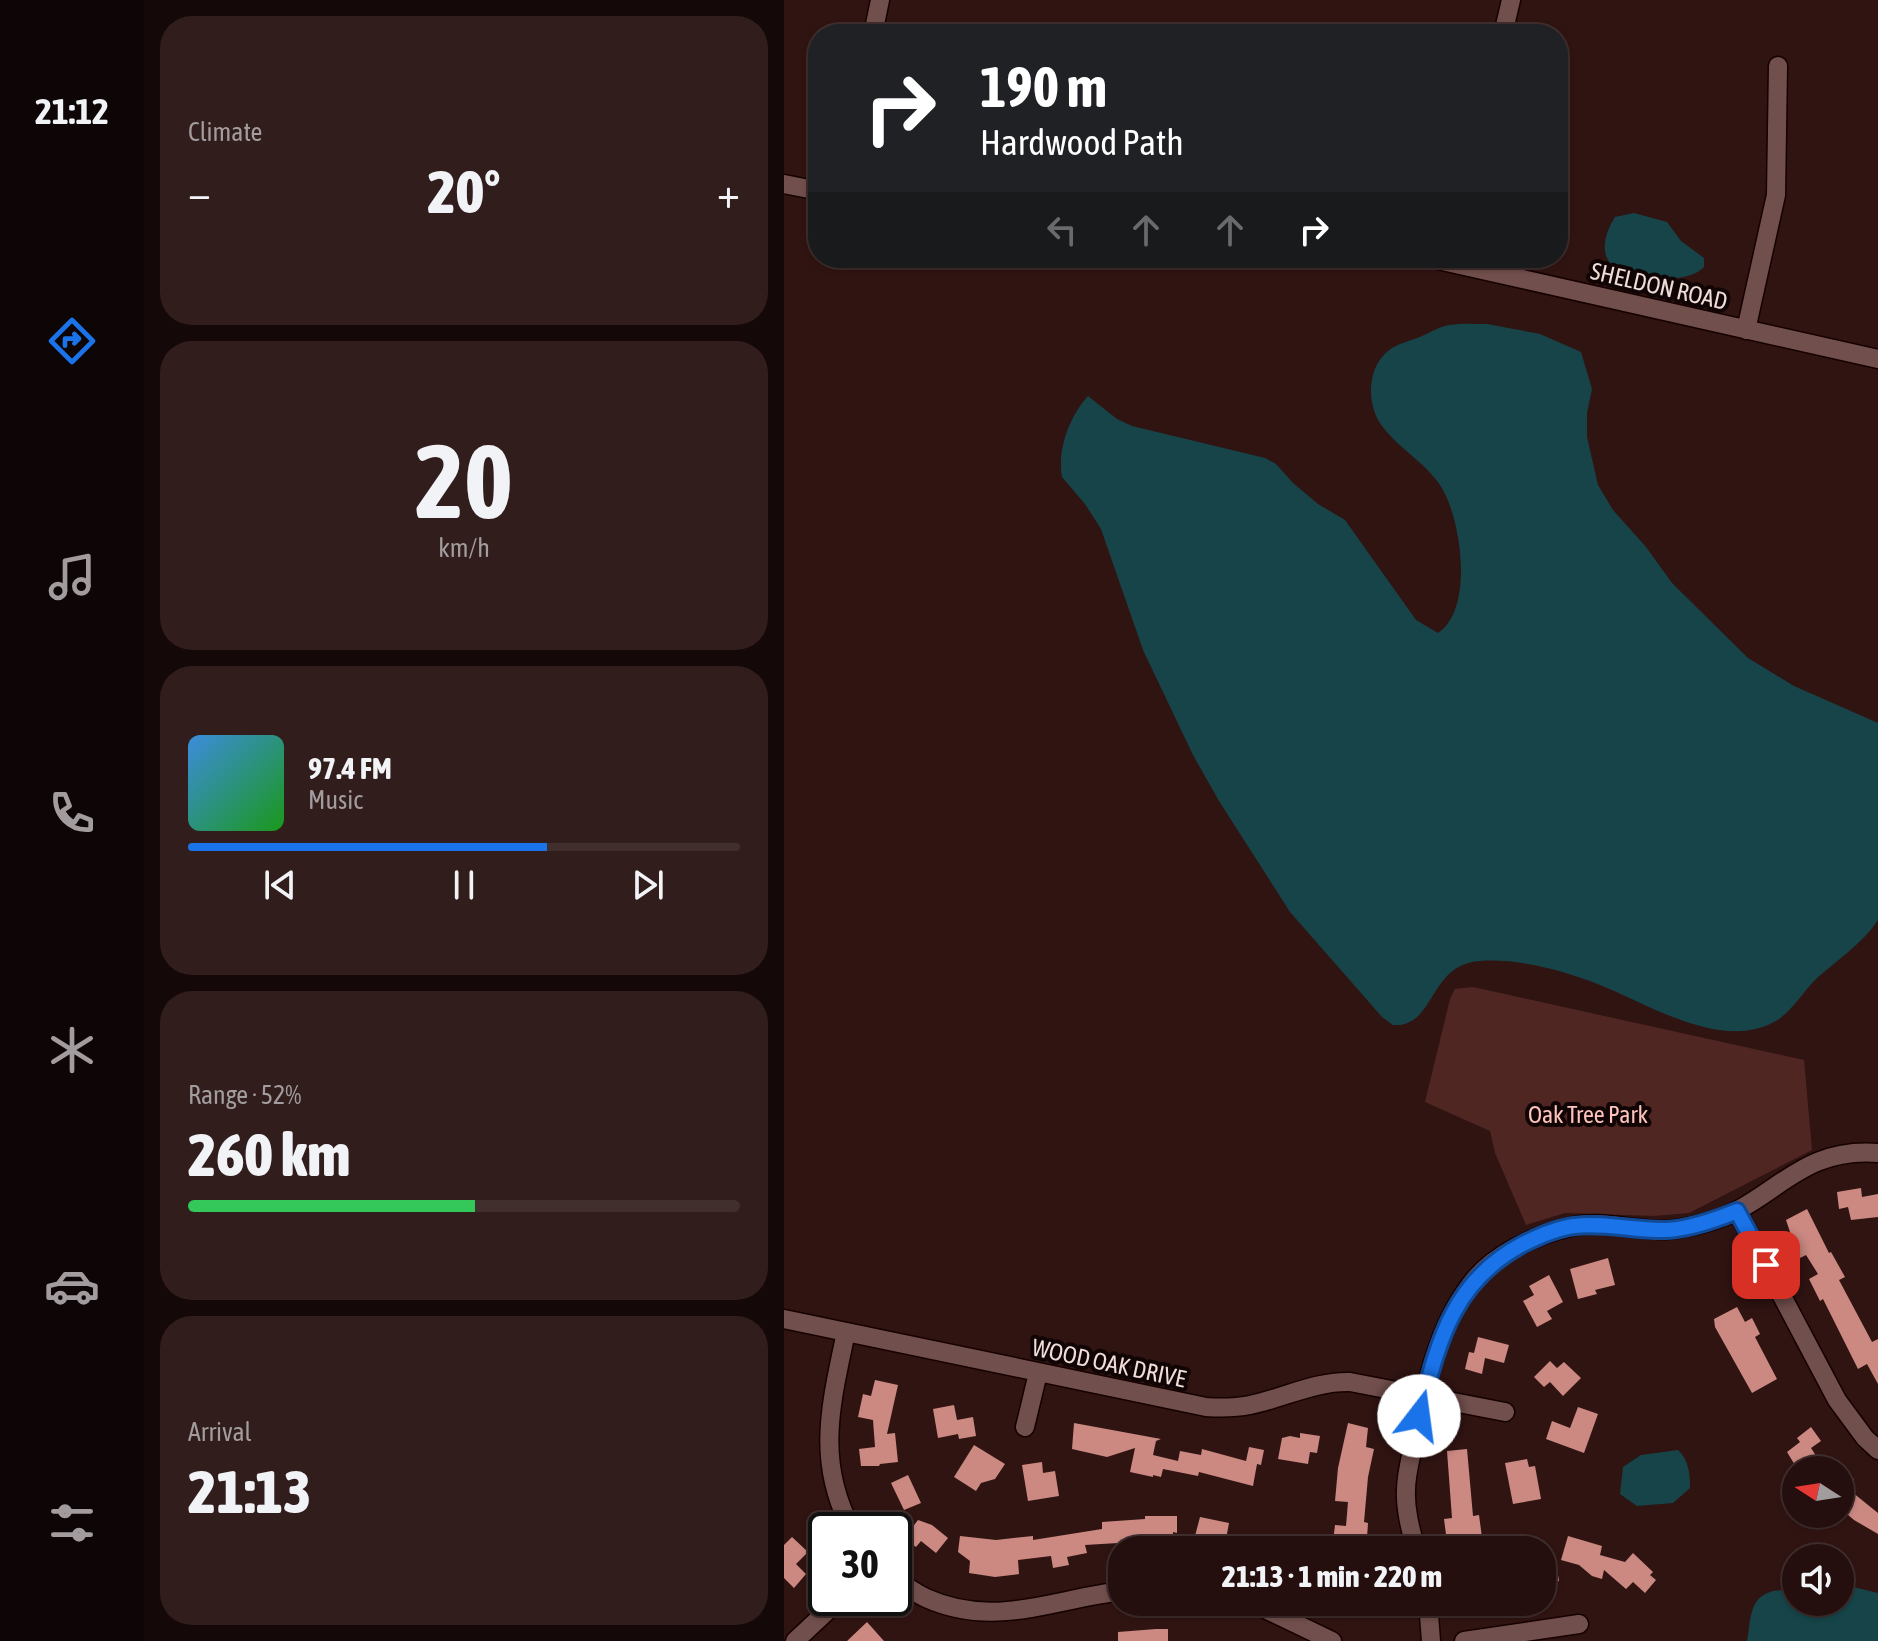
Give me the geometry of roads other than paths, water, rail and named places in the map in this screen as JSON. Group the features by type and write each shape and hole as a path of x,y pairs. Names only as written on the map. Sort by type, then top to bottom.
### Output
{"street":[{"path":"875,24 880,0"},
{"path":"1505,24 1511,0"},
{"path":"1746,330 1776,195 1778,66"},
{"path":"784,184 808,189"},
{"name":"SHELDON ROAD","path":"1489,268 1878,359"},
{"path":"1413,1536 1406,1490 1424,1397 1438,1346 1454,1310 1472,1282 1503,1255 1531,1240 1572,1226 1612,1225 1666,1230 1707,1222 1737,1211 1786,1177 1822,1158 1858,1152 1878,1153"},
{"path":"1737,1211 1837,1400 1865,1438 1878,1450"},
{"name":"WOOD OAK DRIVE","path":"784,1319 1206,1407 1254,1405 1332,1382 1350,1382 1505,1412"},
{"path":"844,1512 829,1467 827,1438 846,1332"},
{"path":"1025,1427 1038,1373"},
{"path":"912,1589 953,1607 983,1612 1026,1610 1108,1594"},
{"path":"795,1641 822,1616"},
{"path":"1278,1616 1332,1641"},
{"path":"1429,1616 1431,1641"},
{"path":"1464,1641 1579,1624"}],"water":[{"path":"1634,213 1667,222 1681,241 1704,258 1704,267 1684,277 1653,279 1613,266 1605,253 1608,231 1615,217"},
{"path":"1487,324 1540,334 1581,352 1592,389 1587,413 1587,437 1598,485 1613,510 1646,547 1672,583 1748,658 1794,686 1878,723 1878,920 1857,944 1816,979 1774,1022 1753,1030 1708,1028 1685,1022 1572,975 1526,964 1495,961 1463,965 1451,973 1426,1007 1407,1023 1393,1025 1382,1017 1290,912 1219,801 1193,755 1143,650 1101,529 1062,477 1061,455 1066,434 1088,396 1117,419 1132,426 1265,458 1276,464 1318,504 1345,520 1416,620 1438,633 1450,621 1460,584 1461,562 1454,518 1433,476 1380,423 1373,405 1371,385 1381,358 1396,346 1447,326"},
{"path":"1678,1450 1687,1463 1690,1488 1673,1503 1637,1506 1620,1494 1623,1467 1641,1455"},
{"path":"1854,1587 1878,1593 1878,1641 1747,1641 1754,1606 1763,1595 1782,1590 1782,1616 1854,1616"}],"park label":[{"name":"Oak Tree Park","path":"1588,1114"}]}
